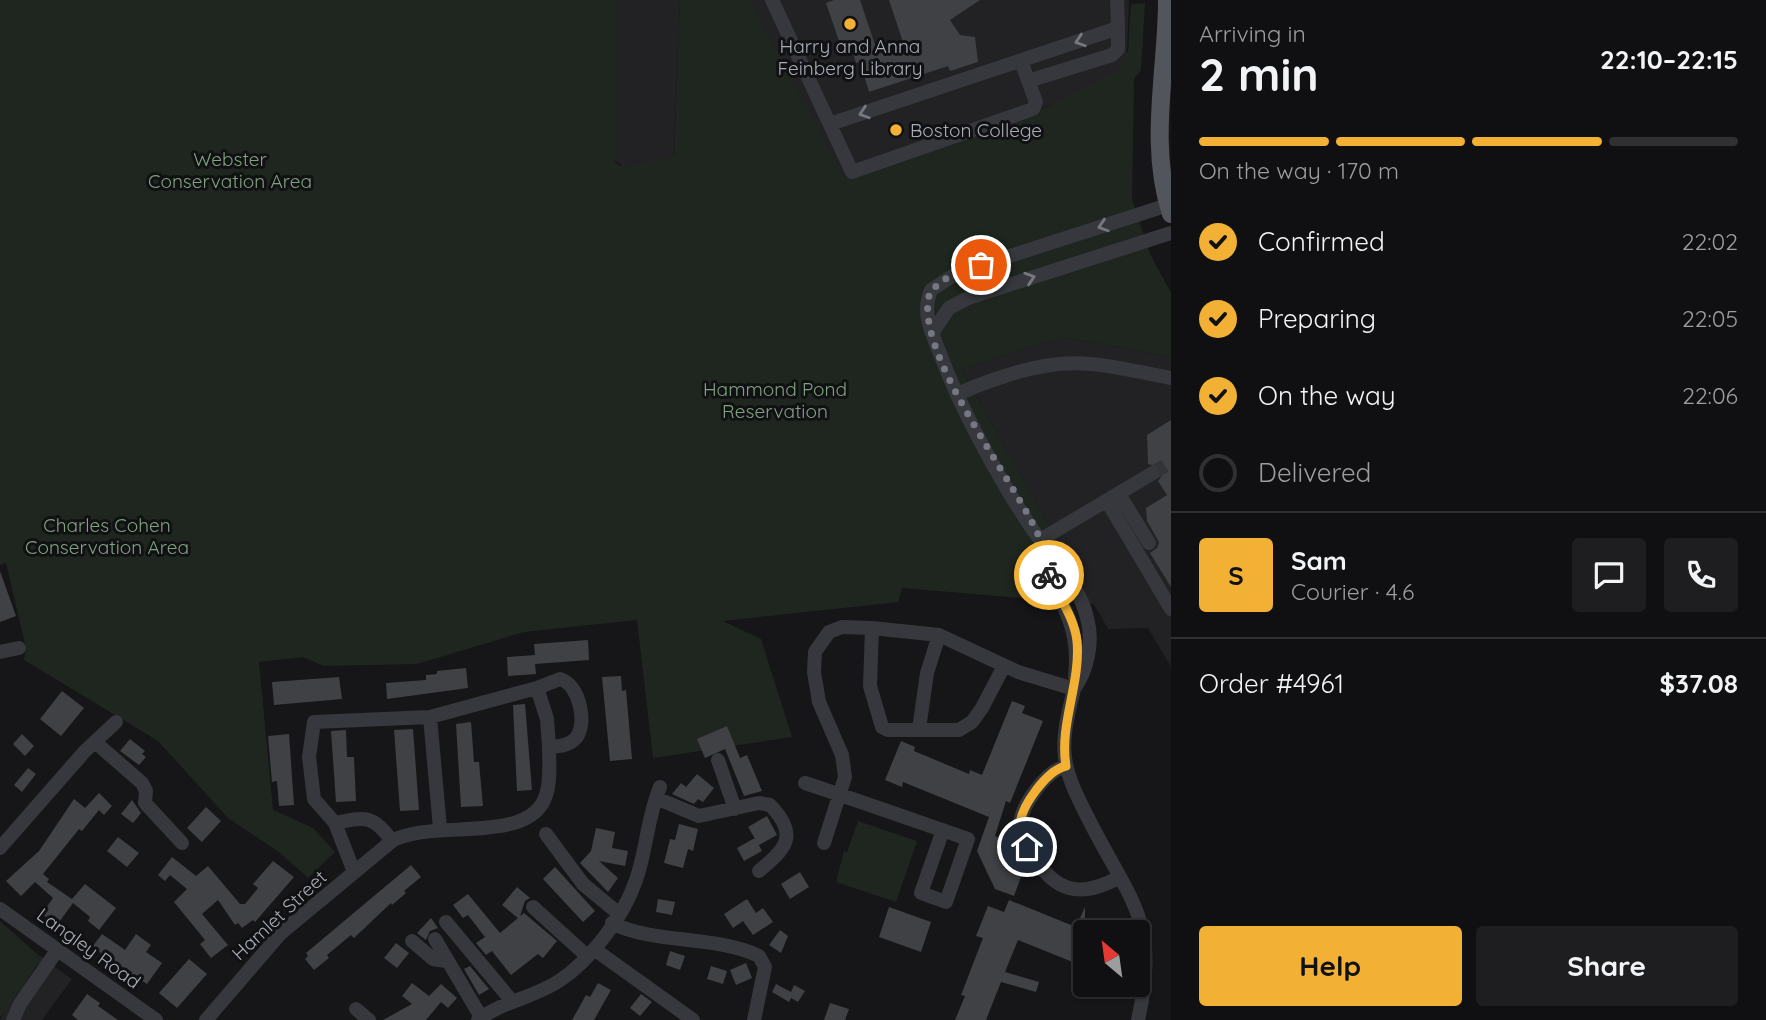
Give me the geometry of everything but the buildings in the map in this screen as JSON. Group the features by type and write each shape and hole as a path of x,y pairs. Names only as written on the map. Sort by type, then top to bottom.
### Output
{"main road":[{"path":"1167,0 1158,130 1160,165 1170,209"}],"street":[{"path":"774,0 811,90 852,172 1033,109 1036,102 1021,61"},
{"path":"1028,81 1112,55 1118,49 1117,0"},
{"path":"830,124 1118,28"},
{"path":"1138,1020 1147,967 1146,936 1137,909 1084,808 1066,766 1065,732 1074,689 1087,657 1088,621 1065,573 1040,540 957,395 926,316 927,298 931,290 947,278 1170,209"},
{"path":"932,333 949,308 968,298 1171,233"},
{"path":"957,395 1031,367 1063,361 1092,363 1171,379"},
{"path":"1040,540 1153,473"},
{"path":"1113,497 1149,543"},
{"path":"1113,497 1171,610"},
{"path":"824,843 841,795 845,765 819,702 813,660 819,643 829,632 842,628 872,628 939,635 1004,666 1074,689"},
{"path":"872,628 870,686 882,727 896,731 959,730 972,722 996,685 1004,666"},
{"path":"919,729 927,673 939,635"},
{"path":"0,652 19,648"},
{"name":"Hamlet Street","path":"354,872 335,822 314,799 309,757 314,722 430,717 537,688 560,679 573,686 577,694 579,731 576,738 565,745 549,747"},
{"name":"Hamlet Street","path":"206,1020 273,941 393,841 411,833 440,828 500,827 531,815 546,796 549,747 547,719 537,688"},
{"path":"430,717 440,828"},
{"path":"0,848 95,742 116,723"},
{"path":"95,742 142,783 146,791 145,803 182,843"},
{"path":"718,760 735,809"},
{"path":"1066,766 1051,774 1024,810 1020,827 1028,849 1047,876 1065,888 1088,890 1120,877"},
{"path":"805,783 943,830 968,839 946,902 921,893 943,830"},
{"path":"435,939 480,1019 510,1000 559,981 590,952 615,918 636,880 648,820 658,793 699,816 767,803 777,812 783,825 786,847 760,872"},
{"path":"335,822 359,818 374,820 393,841"},
{"path":"546,834 583,884 628,929 719,944 759,956 765,967 754,1020"},
{"path":"533,906 590,952 693,1020"},
{"name":"Langley Road","path":"0,909 156,1020"},
{"path":"446,922 510,1000"},
{"path":"412,941 428,956 446,961"},
{"path":"13,1020 20,1004 58,949"},
{"path":"356,1009 369,1020"}],"shaded area":[{"path":"565,0 680,0 673,171 625,168 613,159"},
{"name":"Boston College","path":"746,0 1129,0 1126,78 836,181"},
{"path":"1063,337 1171,357 1171,667 1148,628 1108,629 961,369"},
{"path":"36,953 72,979 42,1020 0,1020 6,1006 38,966"}],"green space":[{"path":"0,0 617,0 615,162 620,166 674,157 680,0 750,0 844,178 1046,107 1117,70 1128,51 1131,4 1145,3 1141,70 1134,79 1132,199 1150,254 1171,293 1171,357 1063,337 961,369 1094,604 902,588 898,602 723,621 761,639 792,737 653,758 637,620 524,632 417,664 324,666 303,657 259,662 273,810 313,828 335,852 308,878 279,852 229,819 158,741 24,660 26,648 6,563 0,565"},
{"path":"858,821 917,841 896,902 836,882 844,851 847,852"},
{"path":"0,921 36,953 39,963 0,1017"}],"tunnel":[{"path":"1153,473 1168,464"}],"way so far":[{"path":"981,265 957,273 937,284 927,298 926,316 946,370 965,410 1040,540 1049,575"}],"place":[{"name":"Harry and Anna Feinberg Library","path":"850,24"},
{"name":"Boston College","path":"896,130"}],"route":[{"path":"1027,847 1020,827 1024,810 1051,774 1066,766 1065,732 1077,664 1076,633 1049,575"}],"park label":[{"name":"Webster Conservation Area","path":"230,170"},
{"name":"Hammond Pond Reservation","path":"775,400"},
{"name":"Charles Cohen Conservation Area","path":"107,536"}]}
